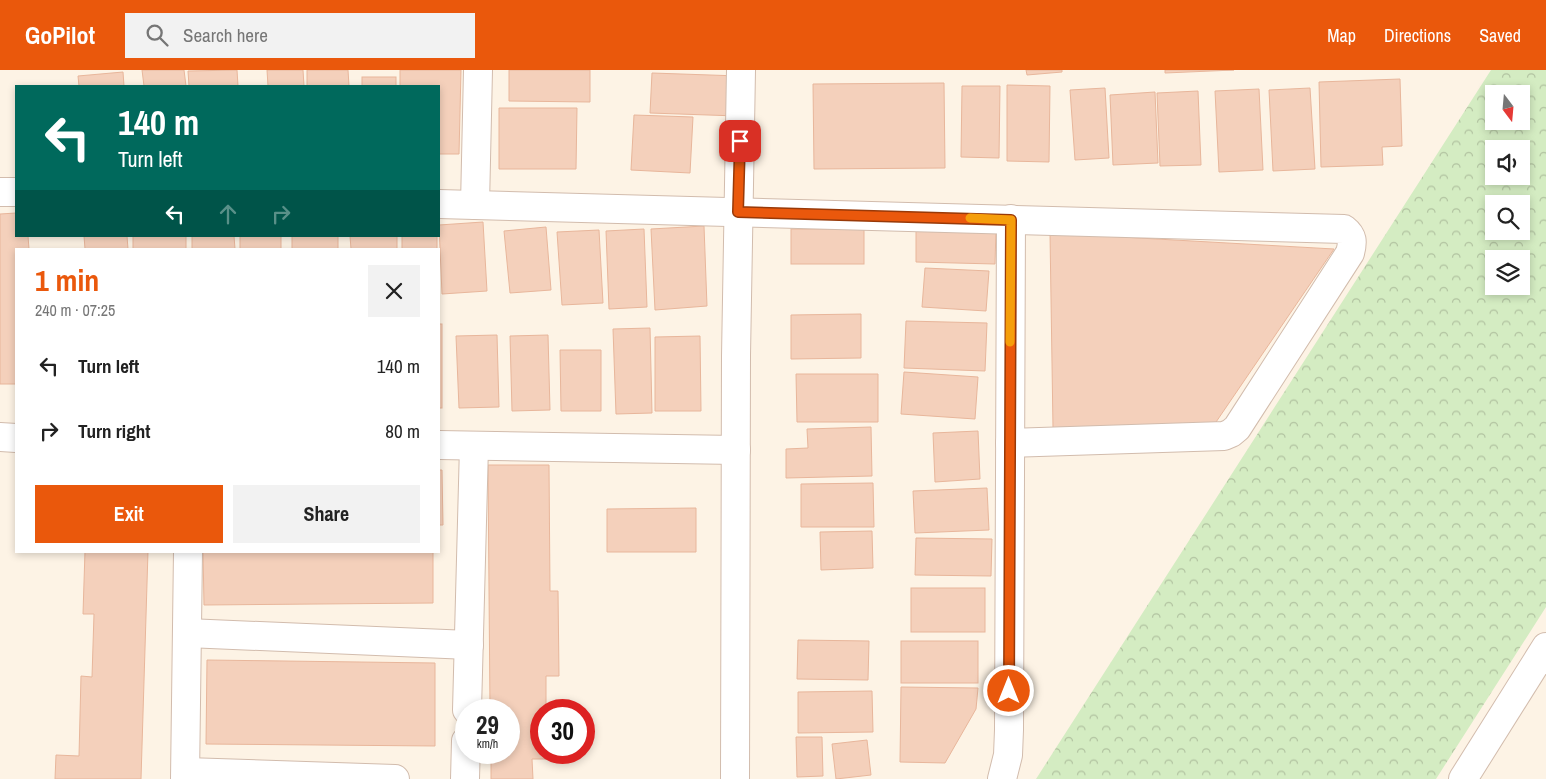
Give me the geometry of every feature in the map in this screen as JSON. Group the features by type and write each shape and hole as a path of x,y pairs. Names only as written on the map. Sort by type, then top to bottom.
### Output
{"street":[{"path":"476,205 478,70"},
{"path":"736,779 736,450 741,70"},
{"path":"0,192 15,192"},
{"path":"440,204 1344,229 1351,235 1350,253 1237,428 1231,433 1224,436 1010,443"},
{"path":"1002,779 1008,755 1009,730 1011,220"},
{"path":"0,438 15,438"},
{"path":"440,445 736,450"},
{"path":"467,699 474,446"},
{"path":"188,553 186,776 395,779"},
{"path":"187,633 469,645"},
{"path":"1463,779 1546,647"},
{"path":"465,764 465,779"}],"green space":[{"path":"1491,70 1546,70 1546,607 1436,779 1036,779"}],"building":[{"path":"142,70 184,70 186,85 144,85"},
{"path":"237,70 238,85 189,85 188,71"},
{"path":"267,70 303,70 304,85 268,85"},
{"path":"307,70 348,70 349,85 307,85"},
{"path":"400,70 461,70 459,154 440,154 440,85 400,85"},
{"path":"509,70 590,70 590,102 509,101"},
{"path":"1026,70 1062,70 1062,72 1027,75"},
{"path":"1165,70 1234,70 1165,73"},
{"path":"123,72 124,85 79,85 78,76"},
{"path":"652,73 739,76 737,116 650,113"},
{"path":"362,77 396,77 396,85 362,85"},
{"path":"1400,79 1402,146 1382,147 1383,165 1321,167 1319,82"},
{"path":"944,83 945,168 814,169 813,84"},
{"path":"1007,85 1050,86 1049,162 1007,161"},
{"path":"962,86 1000,86 999,158 961,157"},
{"path":"1105,88 1109,158 1075,160 1070,90"},
{"path":"1310,88 1315,169 1273,171 1269,90"},
{"path":"1259,89 1263,170 1219,172 1215,91"},
{"path":"1198,91 1201,165 1160,166 1157,93"},
{"path":"1155,92 1158,163 1113,165 1110,95"},
{"path":"499,108 577,108 576,169 499,169"},
{"path":"634,115 693,117 690,173 631,170"},
{"path":"15,213 15,237 28,237 29,248 15,248 15,384 0,384 0,214"},
{"path":"483,222 487,291 442,294 440,225"},
{"path":"704,226 707,306 655,310 651,229"},
{"path":"546,227 551,290 510,293 504,231"},
{"path":"916,228 996,229 995,264 916,262"},
{"path":"644,229 647,307 609,309 606,231"},
{"path":"791,229 864,229 864,264 791,264"},
{"path":"599,230 603,303 562,305 557,232"},
{"path":"1050,233 1334,249 1214,425 1053,428"},
{"path":"84,237 127,237 128,248 85,248"},
{"path":"133,237 186,237 186,248 133,248"},
{"path":"192,237 234,237 235,248 192,248"},
{"path":"240,237 281,237 281,248 240,248"},
{"path":"292,237 338,237 338,248 292,248"},
{"path":"350,237 397,237 397,248 351,248"},
{"path":"402,237 437,237 437,248 402,248"},
{"path":"925,268 989,271 986,311 922,307"},
{"path":"861,314 861,358 791,359 791,315"},
{"path":"906,321 987,323 985,371 904,368"},
{"path":"440,324 442,324 442,408 440,408"},
{"path":"650,328 652,413 616,414 613,329"},
{"path":"497,335 499,407 459,408 456,336"},
{"path":"548,335 550,410 512,411 510,336"},
{"path":"700,336 701,411 655,411 655,337"},
{"path":"560,350 601,350 601,411 561,411"},
{"path":"904,372 978,377 975,419 901,414"},
{"path":"796,374 878,374 878,422 797,422"},
{"path":"871,427 872,476 786,478 786,449 808,448 807,429"},
{"path":"978,431 980,479 935,482 933,433"},
{"path":"488,465 549,465 550,591 558,591 559,676 546,676 546,699 530,699 530,764 532,764 533,779 491,779 491,764 520,764 520,699 490,699"},
{"path":"440,470 442,470 443,525 440,525"},
{"path":"873,483 874,527 801,527 801,484"},
{"path":"987,488 989,530 915,533 913,491"},
{"path":"696,508 696,552 607,552 607,509"},
{"path":"872,531 873,568 821,570 820,532"},
{"path":"916,538 992,539 991,576 915,575"},
{"path":"85,553 148,553 141,779 55,779 56,755 79,756 81,676 92,677 94,614 83,614"},
{"path":"203,553 433,553 433,603 204,605"},
{"path":"911,588 985,588 985,632 911,632"},
{"path":"798,640 869,641 868,680 797,679"},
{"path":"901,641 978,641 978,683 901,683"},
{"path":"207,660 435,663 435,746 206,744"},
{"path":"901,687 978,688 976,709 945,763 900,762"},
{"path":"872,691 873,732 798,733 798,692"},
{"path":"796,737 822,737 823,776 797,777"},
{"path":"867,740 871,775 836,779 832,744"}],"slow traffic":[{"path":"970,218 1011,220 1010,342"}],"route":[{"path":"740,141 738,212 1011,220 1009,691"}]}
